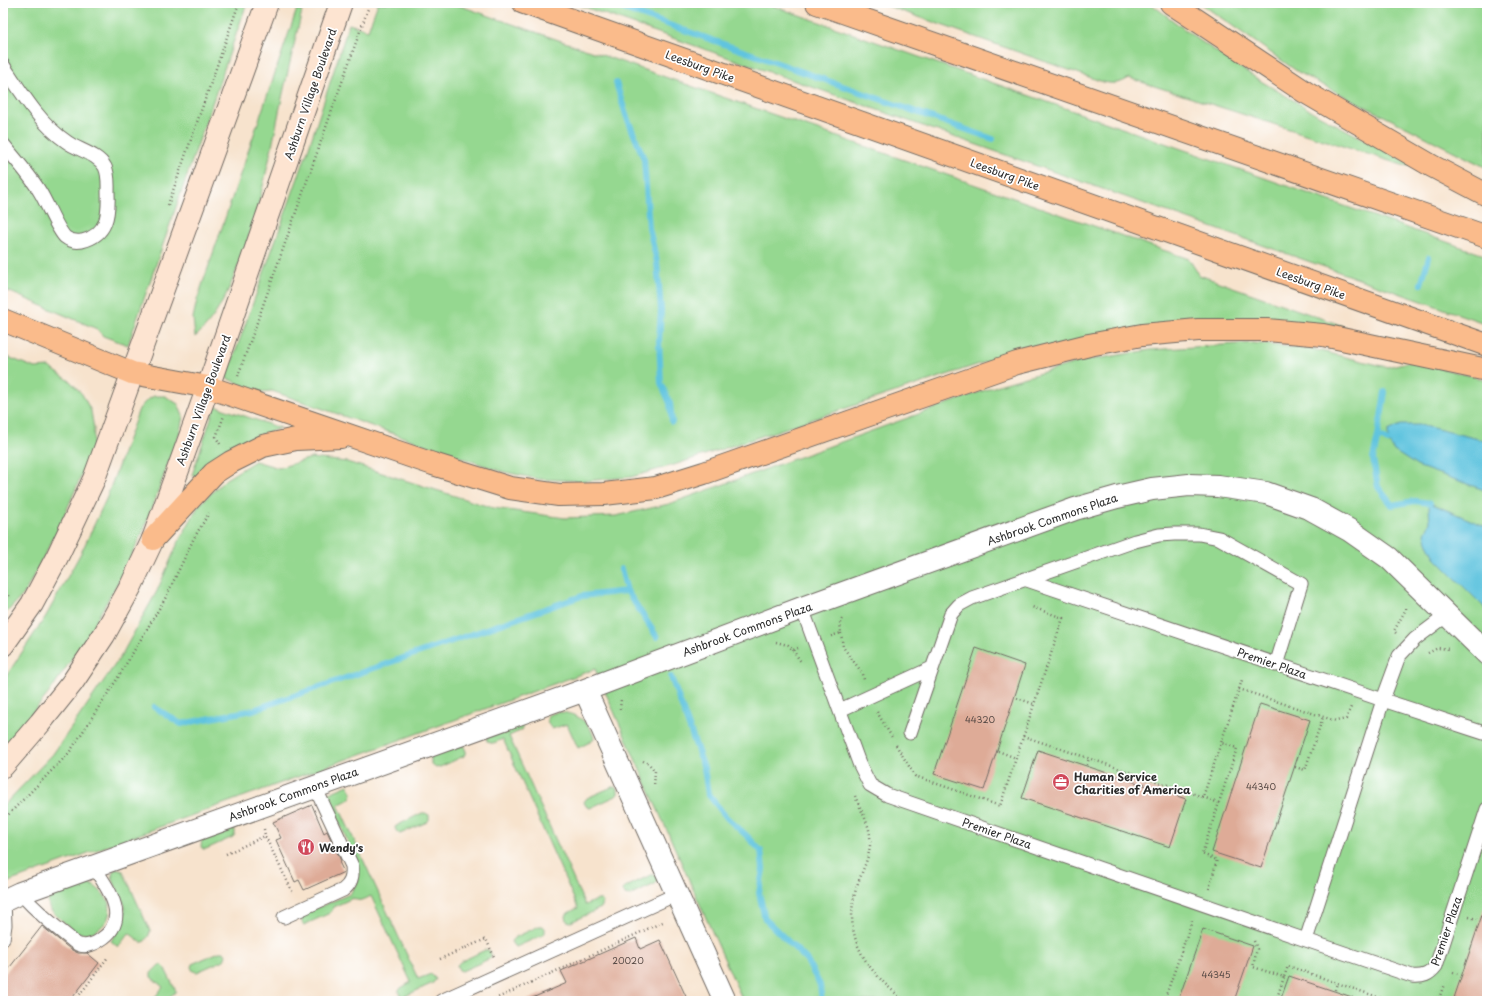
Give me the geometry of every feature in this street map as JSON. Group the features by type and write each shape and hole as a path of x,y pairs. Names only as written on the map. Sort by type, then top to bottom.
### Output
{"highway":[{"name":"Leesburg Pike","path":"524,3 1487,345"},
{"path":"817,3 1487,238"},
{"path":"1170,3 1305,92 1432,166 1487,195"},
{"path":"3,320 132,373 208,387 433,464 510,488 559,496 604,494 656,488 704,473 1017,363 1089,345 1142,335 1198,330 1267,330 1323,335 1487,370"},
{"path":"153,539 214,473 231,462 263,446 296,439 352,436"}],"main road":[{"path":"3,645 32,604 58,557 94,479 267,3"},
{"name":"Ashburn Village Boulevard","path":"3,766 72,683 104,635 131,586 153,539 208,387 339,11"}],"street":[{"name":"Ashbrook Commons Plaza","path":"9,898 93,866 585,690 802,608 1075,509 1152,489 1189,485 1218,486 1266,493 1311,509 1349,530 1389,558 1487,654"},
{"path":"585,690 725,1001"}],"lane":[{"path":"3,65 39,115 52,130 74,147 102,163 108,177 108,208 106,223 101,230 92,238 79,242 73,242 66,238 60,230 40,191 3,144"},
{"path":"910,733 951,614 959,605 972,598 1024,579 1135,541 1158,535 1199,534 1219,538 1301,584 1276,664"},
{"name":"Premier Plaza","path":"1024,579 1487,734"},
{"name":"Premier Plaza","path":"802,608 859,763 870,785 887,795 1412,976 1420,977 1427,975 1436,966 1487,809"},
{"path":"1306,940 1383,700 1399,656 1410,644 1447,615"},
{"path":"840,710 932,668"},
{"path":"284,917 343,890 348,886 352,879 352,866 315,786"},
{"path":"3,939 9,898 38,912 53,926 80,946 87,946 99,941 110,932 115,923 116,915 113,900 107,886 93,866"},
{"path":"441,1001 501,973 680,902"}],"path":[{"path":"168,207 239,3"},
{"path":"361,28 370,3"},
{"path":"3,602 12,592"},
{"path":"1404,603 1406,609 1394,631 1424,654 1438,648 1451,649 1456,652"},
{"path":"845,614 840,622 844,647 863,674 870,696 880,718 915,776 1000,806 1063,618 1032,607"},
{"path":"793,650 841,633"},
{"path":"771,641 788,645 801,660 804,667"},
{"path":"1203,797 1242,680"},
{"path":"1239,689 1336,721 1346,719 1357,691"},
{"path":"622,697 619,708 622,715"},
{"path":"1017,698 1034,704"},
{"path":"1294,767 1305,770 1323,716"},
{"path":"1023,736 1219,803"},
{"path":"1164,1001 1195,913 1201,915 1217,860 1202,854 1237,748 1221,743"},
{"path":"998,751 1016,758"},
{"path":"640,756 643,763 649,764 655,771 655,780 653,785 656,792"},
{"path":"1087,765 1089,758"},
{"path":"1144,784 1146,777"},
{"path":"853,790 868,827 870,836 869,849 856,889 852,913 851,921 855,939 864,959 874,971 905,1001"},
{"path":"266,825 264,830 265,836 290,890 294,894"},
{"path":"226,854 265,836"},
{"path":"491,1001 670,919 680,902"},
{"path":"1252,938 1257,949 1253,967 1284,977"},
{"path":"440,959 486,939 509,993"},
{"path":"75,1001 110,954"},
{"path":"1276,1001 1288,966 1390,1001"},
{"path":"1336,990 1337,983"}],"green space":[{"path":"3,3 247,3 128,345 103,336 97,329 3,289"},
{"path":"378,3 452,3 1189,259 1199,275 1346,327 1266,321 1016,352 674,465 631,477 584,481 538,479 500,471 272,391 259,392 226,378 308,150 349,24 368,30"},
{"path":"573,3 765,3 1487,256 1487,324"},
{"path":"879,3 1150,3 1196,38 1259,80 1320,116 1409,163 1409,166 1129,78 1116,83 1103,82"},
{"path":"1200,3 1487,3 1487,168 1301,74"},
{"path":"297,9 302,11 264,181 245,248 236,272 219,308 195,337 193,318 197,300"},
{"path":"1253,343 1316,350 1387,367 1412,361 1487,380 1487,1001 743,1001 595,669 3,885 3,806 53,754 121,656 157,591 177,545 199,505 226,479 255,461 279,468 311,458 347,462 493,508 565,518 616,516 669,504 1002,384 1083,361 1150,350"},
{"path":"3,355 35,368 49,367 70,381 82,394 91,411 94,429 93,449 58,530 24,594 3,616"},
{"path":"154,396 165,396 178,404 183,416 180,432 142,534 116,586 84,641 48,694 3,748 3,681 46,616 82,551 107,497 139,409 146,401"},
{"path":"215,406 280,428 244,441 218,455 197,477 192,475"},
{"path":"557,712 570,714 581,719 589,727 594,739 578,748 567,724 552,729 548,724 548,715"},
{"path":"520,723 523,728 522,730 509,736 585,905 596,900 601,900 603,902 601,908 571,922 567,921 566,916 568,913 578,908 503,739 493,743 487,741 486,737"},
{"path":"463,745 466,751 464,756 436,768 431,764 431,755"},
{"path":"348,785 352,792 351,797 338,805 418,979 431,974 436,979 433,983 403,997 398,991 411,982 371,896 360,900 353,898 333,907 330,913 303,925 301,918 303,914 350,894 358,881 359,868 327,794"},
{"path":"612,787 618,789 618,794 616,796 590,808 586,806 584,802 587,798"},
{"path":"422,813 429,815 429,820 427,822 400,834 397,832 395,828 396,826"},
{"path":"231,828 235,830 233,837 206,849 201,847 202,838"},
{"path":"116,869 123,871 150,931 144,942 141,942 129,933 118,947 111,941 122,922 125,913 123,900 113,880 113,871"},
{"path":"651,875 655,875 658,879 655,884 629,896 625,895 623,890 626,887"},
{"path":"81,881 97,888 106,898 110,909 105,923 98,930 84,934 71,928 52,912 48,904 50,894"},
{"path":"539,926 543,926 545,928 545,933 543,935 516,947 513,945 511,941 514,938"},
{"path":"485,950 489,950 491,954 489,959 462,971 459,970 457,965 460,962"},
{"path":"219,952 224,952 226,955 224,960 197,972 193,971 191,967 192,964"},
{"path":"159,965 164,967 176,991 165,999 152,1001 163,987 151,977 151,973"}],"water":[{"path":"1401,425 1420,425 1487,441 1487,491 1417,466 1394,451 1388,441 1388,431"},
{"path":"1430,503 1487,527 1487,610 1436,559 1427,542 1425,533 1430,522"}],"building":[{"path":"976,648 1025,665 984,790 934,774"},
{"path":"1260,704 1310,720 1261,868 1212,852"},
{"path":"1038,750 1186,799 1170,847 1022,798"},
{"name":"Wendy's","path":"312,805 324,833 327,831 341,861 339,862 344,872 304,890 299,880 295,882 276,840 281,838 273,822"},
{"path":"1484,909 1487,910 1487,1001 1453,1001"},
{"path":"42,926 70,949 78,953 87,953 99,963 70,1001 3,1001 3,976"},
{"path":"1203,929 1253,946 1234,1001 1178,1001"},
{"path":"636,938 640,949 660,940 688,1001 525,1001 567,983 561,971"},
{"path":"1289,976 1355,998 1355,1001 1280,1001"}],"waterway":[{"path":"607,3 993,139"},
{"path":"616,83 626,115 644,159 649,228 657,262 661,310 659,341 661,383 670,403 672,422"},
{"path":"1421,284 1429,257"},
{"path":"1385,392 1373,459 1378,487 1392,505 1415,501 1430,503"},
{"path":"1378,436 1388,441"},
{"path":"621,569 627,591"},
{"path":"154,707 181,724 253,710 582,596 627,591 657,637"},
{"path":"671,677 704,768 708,794 727,818 761,851 763,869 759,893 765,919 806,959 820,985 822,1001"}],"place":[{"name":"Human Service Charities of America","path":"1061,782"},
{"name":"Wendy's","path":"306,847"}]}
